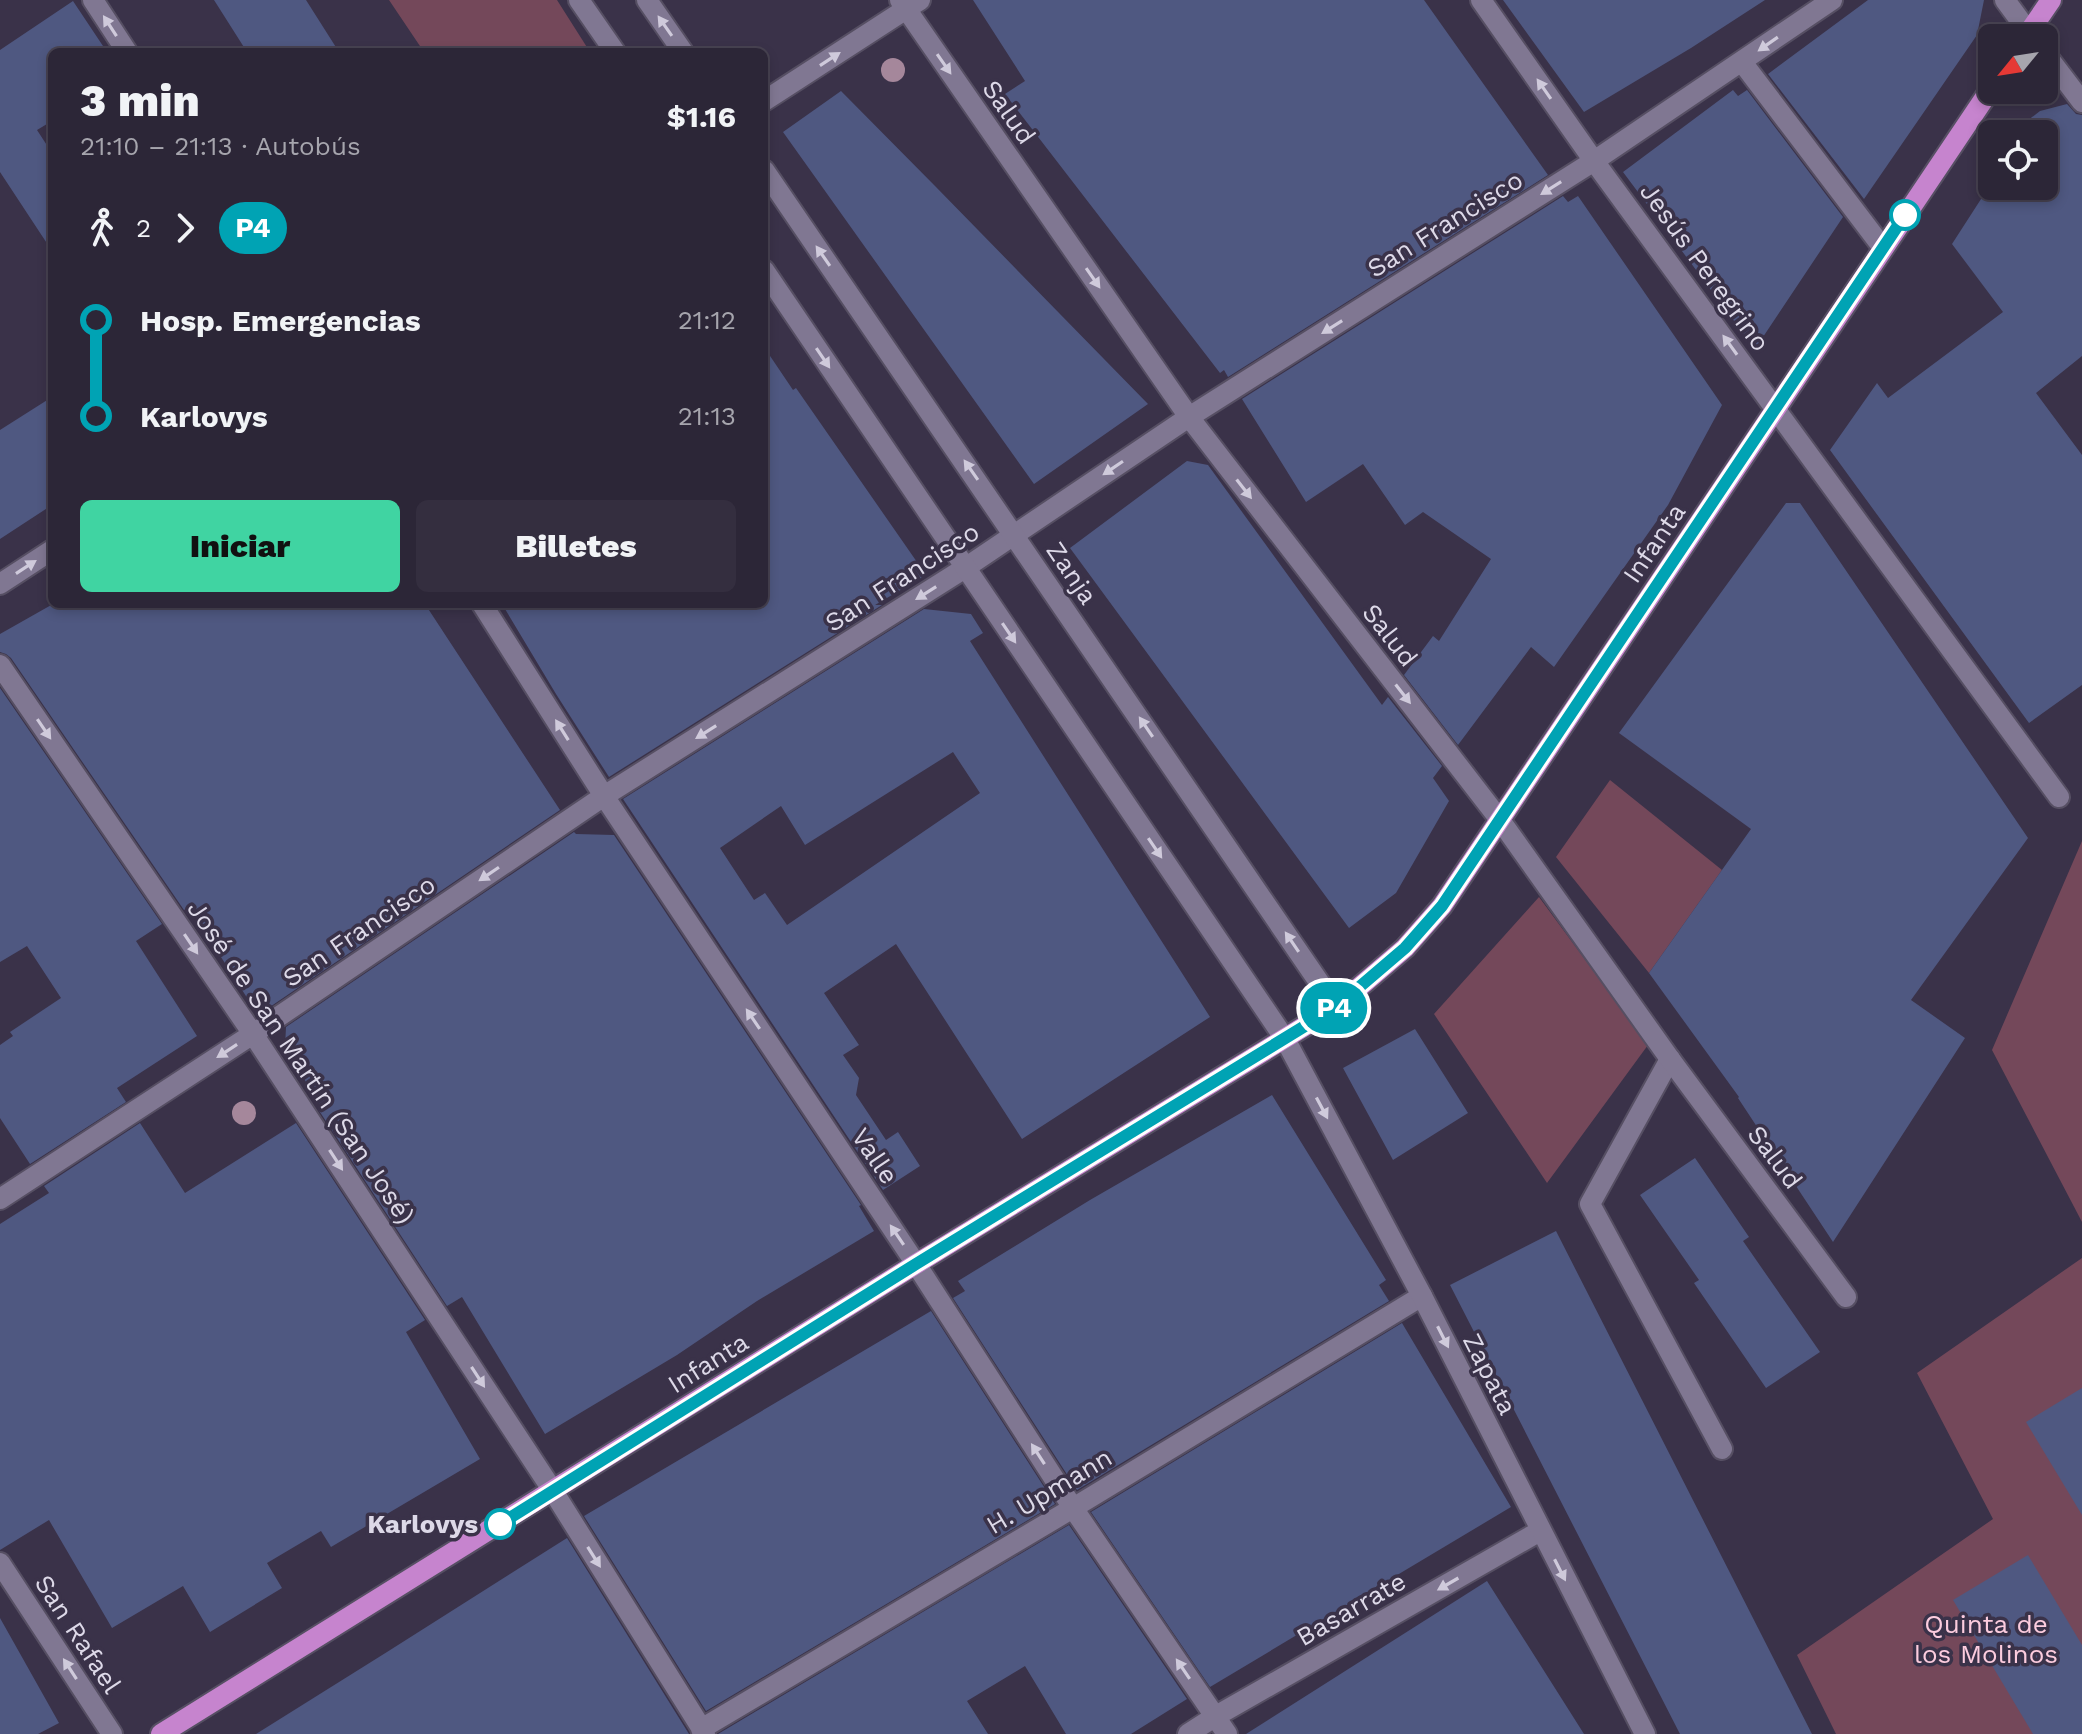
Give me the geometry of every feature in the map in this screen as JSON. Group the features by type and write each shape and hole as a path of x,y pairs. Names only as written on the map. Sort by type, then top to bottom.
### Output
{"main road":[{"path":"2036,24 2051,0"},
{"name":"Infanta","path":"161,1734 916,1264 1336,1007 1405,948 1442,906 1980,104"}],"street":[{"path":"93,0 124,48"},
{"path":"579,0 612,48"},
{"path":"647,0 680,48"},
{"name":"Jesús Peregrino","path":"1481,0 1594,161 2059,797"},
{"name":"San Francisco","path":"0,1199 253,1034 604,796 965,568 1189,417 1594,161 1832,0"},
{"path":"2005,0 2021,24"},
{"path":"768,98 909,3"},
{"name":"Salud","path":"909,3 1189,417 1500,820 1670,1059 1846,1297"},
{"path":"1742,62 1883,248"},
{"path":"2058,70 2082,102"},
{"name":"Zanja","path":"768,176 1336,1007"},
{"path":"768,276 1285,1039"},
{"path":"0,584 48,553"},
{"name":"Valle","path":"485,608 604,796 916,1264 1073,1508 1227,1734"},
{"name":"José de San Martín (San José)","path":"0,665 253,1034 553,1491 703,1731"},
{"name":"Zapata","path":"1285,1039 1422,1296 1645,1734"},
{"path":"1670,1059 1590,1204 1722,1449"},
{"name":"H. Upmann","path":"703,1731 1422,1296"},
{"name":"Basarrate","path":"1188,1734 1540,1531"},
{"name":"San Rafael","path":"0,1563 112,1734"}],"green space":[{"path":"389,0 557,0 587,48 421,48"},
{"path":"1610,780 1722,870 1649,973 1556,857"},
{"path":"2082,841 2082,1222 1992,1050"},
{"path":"1539,897 1648,1045 1547,1183 1434,1014"},
{"name":"Quinta de los Molinos","path":"2082,1258 2082,1734 1836,1734 1797,1655 1993,1519 1917,1373"}],"building":[{"path":"214,0 306,0 336,48 244,48"},
{"path":"973,0 1424,0 1548,175 1228,377 1224,370 1220,373 1005,94 1025,81"},
{"path":"1503,0 1765,0 1584,112"},
{"path":"1868,0 1984,0 1977,35 1864,199 1768,74"},
{"path":"73,1 104,48 48,48 48,123 37,130 48,147 48,245 0,172 0,50"},
{"path":"1733,90 1738,96 1747,90 1843,217 1755,349 1623,172"},
{"path":"841,91 1148,404 1034,484 783,132"},
{"path":"2067,104 2076,114 2082,115 2082,356 2036,393 2082,455 2082,685 2029,723 1830,450 1877,383 1888,398 2003,312 1952,244 1980,200 2058,200 2058,120 2028,120 2040,111"},
{"path":"1563,196 1568,202 1578,196 1722,405 1668,505 1554,667 1531,647 1458,745 1404,675 1433,636 1439,641 1491,559 1423,512 1405,525 1363,464 1306,502 1242,399"},
{"path":"768,353 793,390 796,388 926,575 609,777 504,608 768,608"},
{"path":"48,400 48,508 0,539 0,430"},
{"path":"1187,461 1208,465 1382,705 1388,697 1442,766 1433,778 1449,801 1396,893 1349,928 1070,548"},
{"path":"1786,503 1800,503 2028,838 1911,1000 1965,1038 1833,1242 1739,1097 1649,973 1751,829 1619,733"},
{"path":"48,607 428,608 560,810 258,1015 189,907 184,910 11,658 0,652 0,634"},
{"path":"924,609 971,614 983,633 970,641 1210,1017 1022,1139 896,944 824,993 859,1045 843,1055 859,1078 856,1095 886,1140 898,1132 920,1166 883,1190 623,799","holes":["953,752 980,793 787,925 765,893 754,900 720,848 781,806 805,845"]},
{"path":"0,688 162,924 136,941 197,1036 117,1088 126,1102 30,1164 0,1118 0,1045 13,1036 10,1032 61,998 27,946 0,962"},
{"path":"574,832 614,835 861,1205 874,1231 545,1434 462,1297 447,1306 318,1109 321,1107 285,1047 286,1027"},
{"path":"1415,1029 1468,1113 1393,1160 1343,1068"},
{"path":"1272,1095 1386,1280 1379,1285 1389,1301 1077,1490 953,1298 965,1291 958,1281 1090,1200"},
{"path":"140,1123 185,1193 296,1123 425,1320 406,1332 480,1459 331,1547 321,1531 267,1563 282,1588 210,1632 183,1586 112,1628 49,1520 0,1550 0,1224 49,1193 44,1186"},
{"path":"1695,1158 1749,1237 1743,1241 1820,1352 1766,1388 1694,1283 1699,1280 1640,1195"},
{"path":"1556,1231 1812,1734 1680,1734 1450,1285"},
{"path":"931,1311 1055,1504 706,1711 584,1516"},
{"path":"1402,1323 1511,1507 1210,1687 1091,1512"},
{"path":"2082,1388 2082,1515 2026,1422"},
{"path":"1069,1525 1187,1699 1131,1734 1066,1734 1025,1666 967,1701 988,1734 718,1734"},
{"path":"567,1538 689,1734 256,1734 387,1652"},
{"path":"2028,1555 2082,1645 2082,1734 2033,1734 1953,1600"},
{"path":"1487,1581 1584,1734 1246,1734"},
{"path":"0,1618 59,1723 38,1734 0,1734"}],"bus line":[{"name":"P4","path":"500,1524 1336,1007 1405,948 1442,906 1905,215"}],"place":[{"name":"Karlovys","path":"500,1524"}]}
